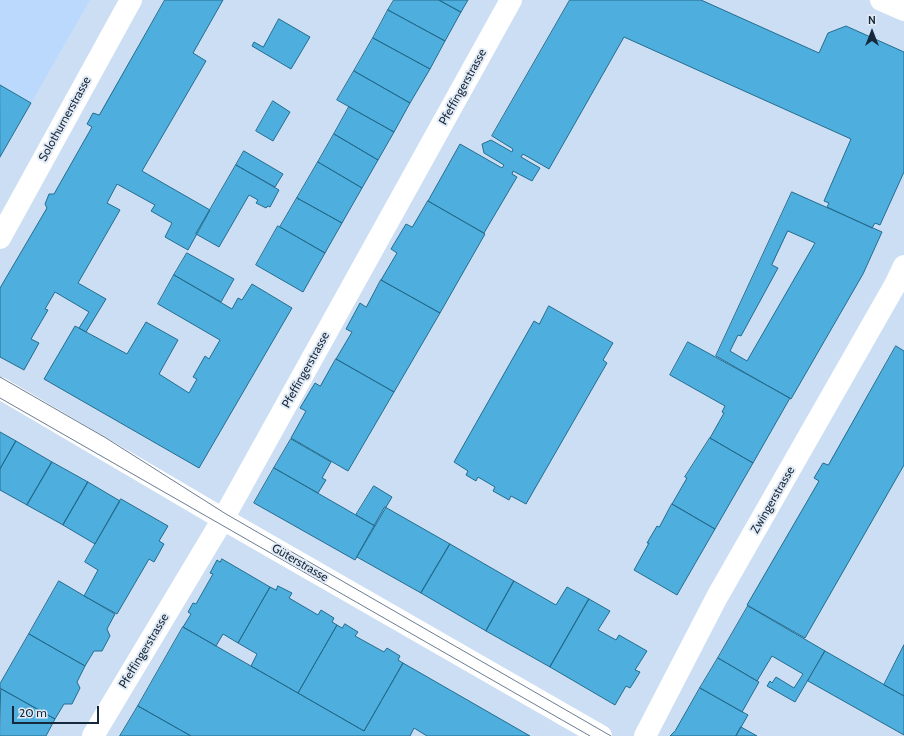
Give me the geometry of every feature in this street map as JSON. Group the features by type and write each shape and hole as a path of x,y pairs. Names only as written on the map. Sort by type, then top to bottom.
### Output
{"street":[{"name":"Solothurnerstrasse","path":"0,238 131,0"},
{"name":"Pfeffingerstrasse","path":"92,736 223,519 511,0"},
{"path":"881,0 904,10"},
{"name":"Zwingerstrasse","path":"645,736 717,597 895,285 904,266"},
{"name":"Güterstrasse","path":"0,388 223,519 601,736"}],"shaded area":[{"path":"0,0 90,0 31,103 0,85"}],"building":[{"path":"165,0 223,0 193,53 206,61 142,171 210,210 188,250 165,237 172,223 151,211 155,205 117,184 107,203 120,210 78,283 106,299 86,332 79,328 89,312 55,292 45,309 48,310 31,339 39,343 24,370 0,357 0,288 47,208 45,204 49,194 54,194 92,127 87,124 93,113 99,115"},
{"path":"394,0 439,0 461,12 445,41 388,10"},
{"path":"439,0 468,0 461,12"},
{"path":"570,0 701,0 819,53 828,33 846,26 904,52 904,172 880,225 875,223 872,228 827,207 829,203 824,201 851,139 624,37 549,169 523,154 521,157 540,168 532,181 513,171 512,174 517,177 484,233 428,201 460,144 502,168 504,165 484,153 482,144 491,140 512,152 513,149 492,136"},
{"path":"388,10 445,41 430,69 373,38"},
{"path":"279,19 310,37 291,69 252,46 254,42 263,47"},
{"path":"373,38 430,69 410,103 354,71"},
{"path":"354,71 410,103 394,132 337,100"},
{"path":"0,85 31,103 0,157"},
{"path":"273,101 290,112 273,141 256,131"},
{"path":"349,107 394,132 378,160 334,134"},
{"path":"334,134 378,160 362,188 318,162"},
{"path":"244,151 283,174 275,187 236,165"},
{"path":"318,162 362,188 342,223 297,198"},
{"path":"236,165 279,190 270,207 268,206 266,208 256,203 258,200 249,195 219,247 196,234"},
{"path":"792,192 882,232 863,274 791,399 716,356","holes":["788,231 815,243 747,361 730,351 738,335 741,336 778,268 772,265"]},
{"path":"297,198 342,223 325,253 280,227"},
{"path":"428,201 485,234 440,313 381,280 397,253 391,249 406,224 412,227"},
{"path":"278,226 325,253 303,292 256,265"},
{"path":"187,253 234,279 221,302 174,275"},
{"path":"174,275 232,309 238,298 242,300 252,284 292,308 199,468 44,379 75,326 127,354 146,322 178,340 159,374 189,393 197,379 193,377 205,356 209,359 220,340 158,304"},
{"path":"381,280 440,313 394,392 336,359 352,332 346,329 360,303 366,307"},
{"path":"549,306 613,343 603,360 607,363 526,504 511,496 509,500 493,491 495,487 478,477 476,481 466,475 468,471 454,462 534,321 539,324"},
{"path":"688,342 790,398 753,463 710,438 724,413 722,412 725,406 670,375"},
{"path":"896,346 904,351 904,465 805,638 747,605 819,481 814,478 823,463 828,465"},
{"path":"336,359 394,392 348,471 291,438 306,411 300,408 315,383 320,386"},
{"path":"0,432 16,441 0,469"},
{"path":"710,438 753,463 715,529 672,504 687,478 685,477"},
{"path":"291,439 331,462 322,478 326,480 318,493 274,468"},
{"path":"16,441 52,462 27,505 0,490 0,469"},
{"path":"52,462 88,482 63,525 27,505"},
{"path":"274,468 375,526 355,560 254,503"},
{"path":"88,482 120,501 95,544 63,525"},
{"path":"374,486 392,497 375,526 356,515"},
{"path":"121,499 168,526 159,541 164,544 154,562 149,559 117,614 84,596 98,570 85,562"},
{"path":"672,504 715,529 677,595 634,570 649,543 647,543 657,526 659,527"},
{"path":"385,507 450,544 421,593 357,557"},
{"path":"450,544 514,581 486,631 421,593"},
{"path":"222,559 270,587 238,643 223,634 216,646 183,627 191,614 188,612 193,603 196,604 213,574 210,573 217,560 220,562"},
{"path":"59,581 115,614 107,629 110,636 102,651 94,651 85,666 29,634"},
{"path":"514,581 556,605 567,587 589,599 550,667 486,631"},
{"path":"278,586 292,593 289,598 318,615 321,610 334,618 332,622 337,625 298,693 251,666 257,654 238,643 270,587 276,590"},
{"path":"589,599 610,611 598,630 616,640 619,635 647,651 635,670 640,672 630,688 626,686 615,705 550,667"},
{"path":"748,606 825,651 795,702 767,686 770,681 772,683 776,677 794,688 803,674 772,656 757,681 718,658"},
{"path":"345,624 358,632 355,636 384,652 387,648 400,656 398,660 403,663 364,731 298,693 337,625 342,628"},
{"path":"183,627 364,731 403,663 530,736 427,736 414,728 410,736 191,736 138,706"},
{"path":"29,634 85,666 77,682 80,688 72,704 64,704 55,719 0,688 0,684"},
{"path":"904,645 904,696 884,685"},
{"path":"825,651 904,696 904,735 808,681"},
{"path":"718,658 759,682 742,712 700,688"},
{"path":"700,688 748,715 736,736 670,736 675,731"},
{"path":"1,689 55,719 46,736 0,736"},
{"path":"138,706 191,736 120,736"},
{"path":"741,727 757,736 736,736"}],"tram line":[{"path":"0,377 106,438 226,514 611,736"},
{"path":"0,398 590,736"}]}
